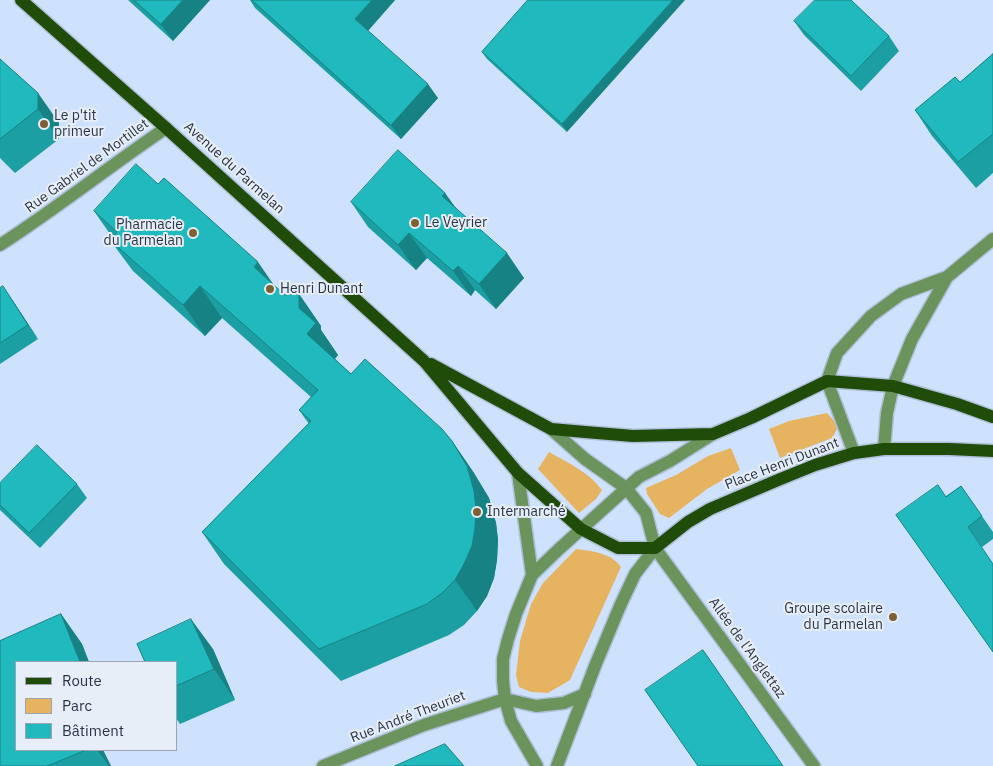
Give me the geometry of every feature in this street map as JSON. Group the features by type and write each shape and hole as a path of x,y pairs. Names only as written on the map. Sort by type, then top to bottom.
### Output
{"main road":[{"name":"Avenue du Parmelan","path":"21,0 424,361"},
{"path":"424,361 551,429 633,436 713,434 751,418 827,381 893,386 958,404 993,417"},
{"path":"424,361 518,473 581,529 618,548 655,548"},
{"name":"Place Henri Dunant","path":"655,548 688,522 710,509 815,465 854,453 884,449 949,449 993,452"}],"street":[{"name":"Rue Gabriel de Mortillet","path":"0,245 166,128"},
{"path":"854,453 827,381 837,353 871,316 901,294 947,277 993,239"},
{"path":"884,449 887,413 893,386 912,340 947,277"},
{"path":"551,429 585,459 626,488 646,513 655,548"},
{"path":"537,766 511,721 505,698 503,660 516,614 532,575 639,477 670,461 713,434"},
{"path":"518,473 532,575"},
{"name":"Place Henri Dunant","path":"557,766 595,666 635,574 655,548"},
{"name":"Allée de l'Anglettaz","path":"655,548 814,766"},
{"path":"505,698 526,705 542,706 564,703 585,694"},
{"name":"Rue André Theuriet","path":"322,766 424,725 505,698"}],"green space":[{"path":"827,413 835,422 837,429 832,438 780,458 769,429 789,421"},
{"path":"731,448 740,470 707,489 669,518 660,514 647,494 646,488 676,475 708,456"},
{"path":"549,452 585,473 602,490 596,499 579,513 538,469"},
{"path":"576,549 607,556 621,567 570,680 548,693 531,692 519,687 516,675 520,641 531,604 543,583"}],"building":[{"path":"134,0 183,0 161,24"},
{"path":"252,0 372,0 355,19 428,84 391,125"},
{"path":"528,0 673,0 562,124 482,52"},
{"path":"815,0 851,0 889,36 851,76 794,21"},
{"path":"993,54 993,134 958,162 915,110 955,77 960,82"},
{"path":"0,59 38,93 38,109 0,139"},
{"path":"398,150 445,193 442,196 507,253 479,284 458,266 453,271 409,233 398,245 351,202"},
{"path":"136,164 158,184 164,178 258,262 254,267 285,295 299,294 299,308 316,323 307,334 351,374 365,359 442,429 452,441 467,466 474,491 476,509 475,528 472,546 455,580 427,604 319,649 202,532 311,421 299,410 318,390 200,286 183,305 110,240 117,232 94,211"},
{"path":"3,286 28,325 0,343 0,288"},
{"path":"37,445 77,484 29,533 0,505 0,483"},
{"path":"938,485 946,497 961,486 982,516 968,527 993,564 993,652 896,515"},
{"path":"61,614 80,661 15,661 15,751 84,751 47,766 0,766 0,641"},
{"path":"191,619 214,669 178,685 178,661 145,661 137,644"},
{"path":"703,650 783,766 698,766 645,690"},
{"path":"445,744 464,766 395,766"}],"place":[{"name":"Le p'tit primeur","path":"44,124"},
{"name":"Le Veyrier","path":"415,223"},
{"name":"Pharmacie du Parmelan","path":"193,233"},
{"name":"Henri Dunant","path":"270,289"},
{"name":"Intermarché","path":"477,512"},
{"name":"Groupe scolaire du Parmelan","path":"893,617"}]}
